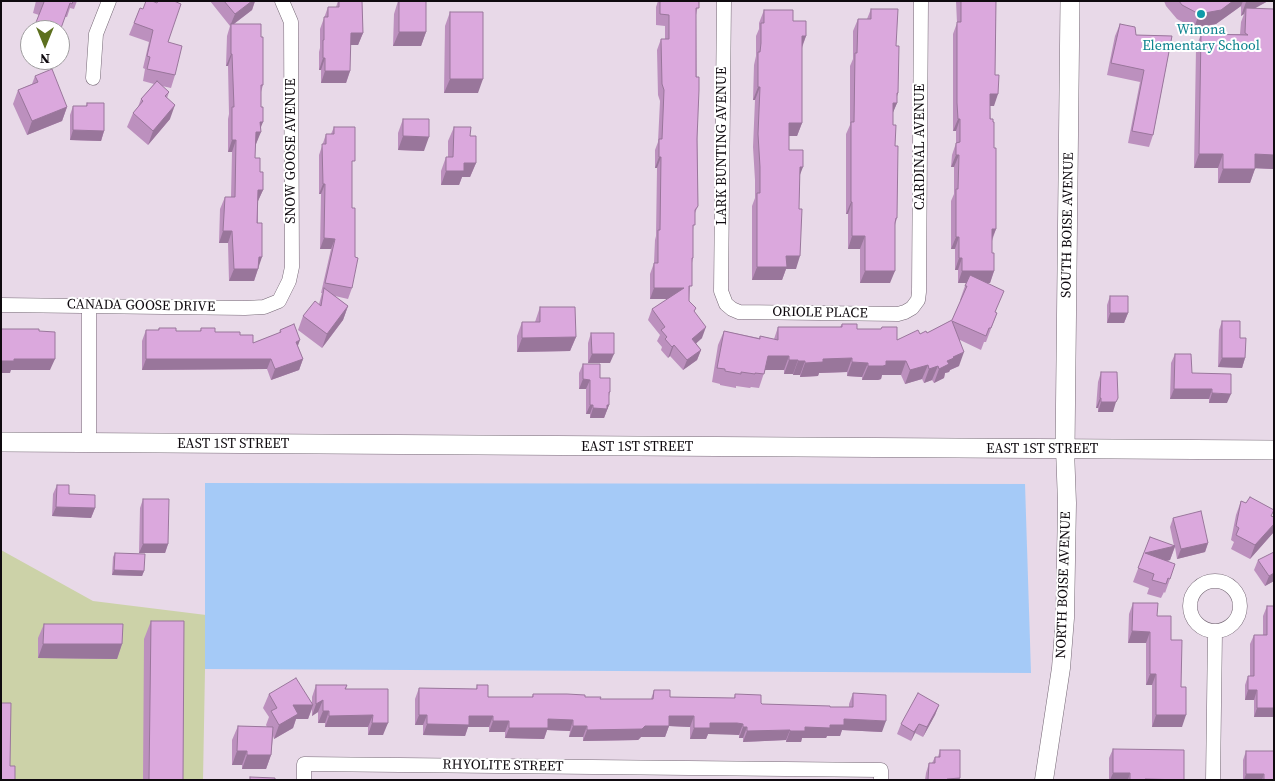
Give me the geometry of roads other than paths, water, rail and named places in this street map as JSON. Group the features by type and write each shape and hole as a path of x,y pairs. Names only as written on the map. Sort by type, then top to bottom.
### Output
{"main road":[{"name":"SOUTH BOISE AVENUE","path":"1065,449 1070,1"},
{"name":"EAST 1ST STREET","path":"1,442 1274,450"}],"street":[{"path":"94,78 96,34 109,1"},
{"name":"SNOW GOOSE AVENUE","path":"279,301 289,281 292,267 291,22 282,1"},
{"name":"LARK BUNTING AVENUE","path":"721,291 724,1"},
{"name":"CARDINAL AVENUE","path":"920,292 921,1"},
{"name":"ORIOLE PLACE","path":"721,291 726,304 740,312 898,314 912,308 918,300 920,292"},
{"name":"CANADA GOOSE DRIVE","path":"1,305 245,308 264,307 279,301"},
{"path":"89,305 89,443"},
{"name":"NORTH BOISE AVENUE","path":"1044,780 1061,668 1065,618 1067,503 1065,449"},
{"path":"1213,780 1215,632"},
{"name":"RHYOLITE STREET","path":"304,780 304,764 881,775"}],"water":[{"path":"205,483 1025,484 1031,673 205,669"}],"place":[{"name":"Winona Elementary School","path":"1201,14"}]}
